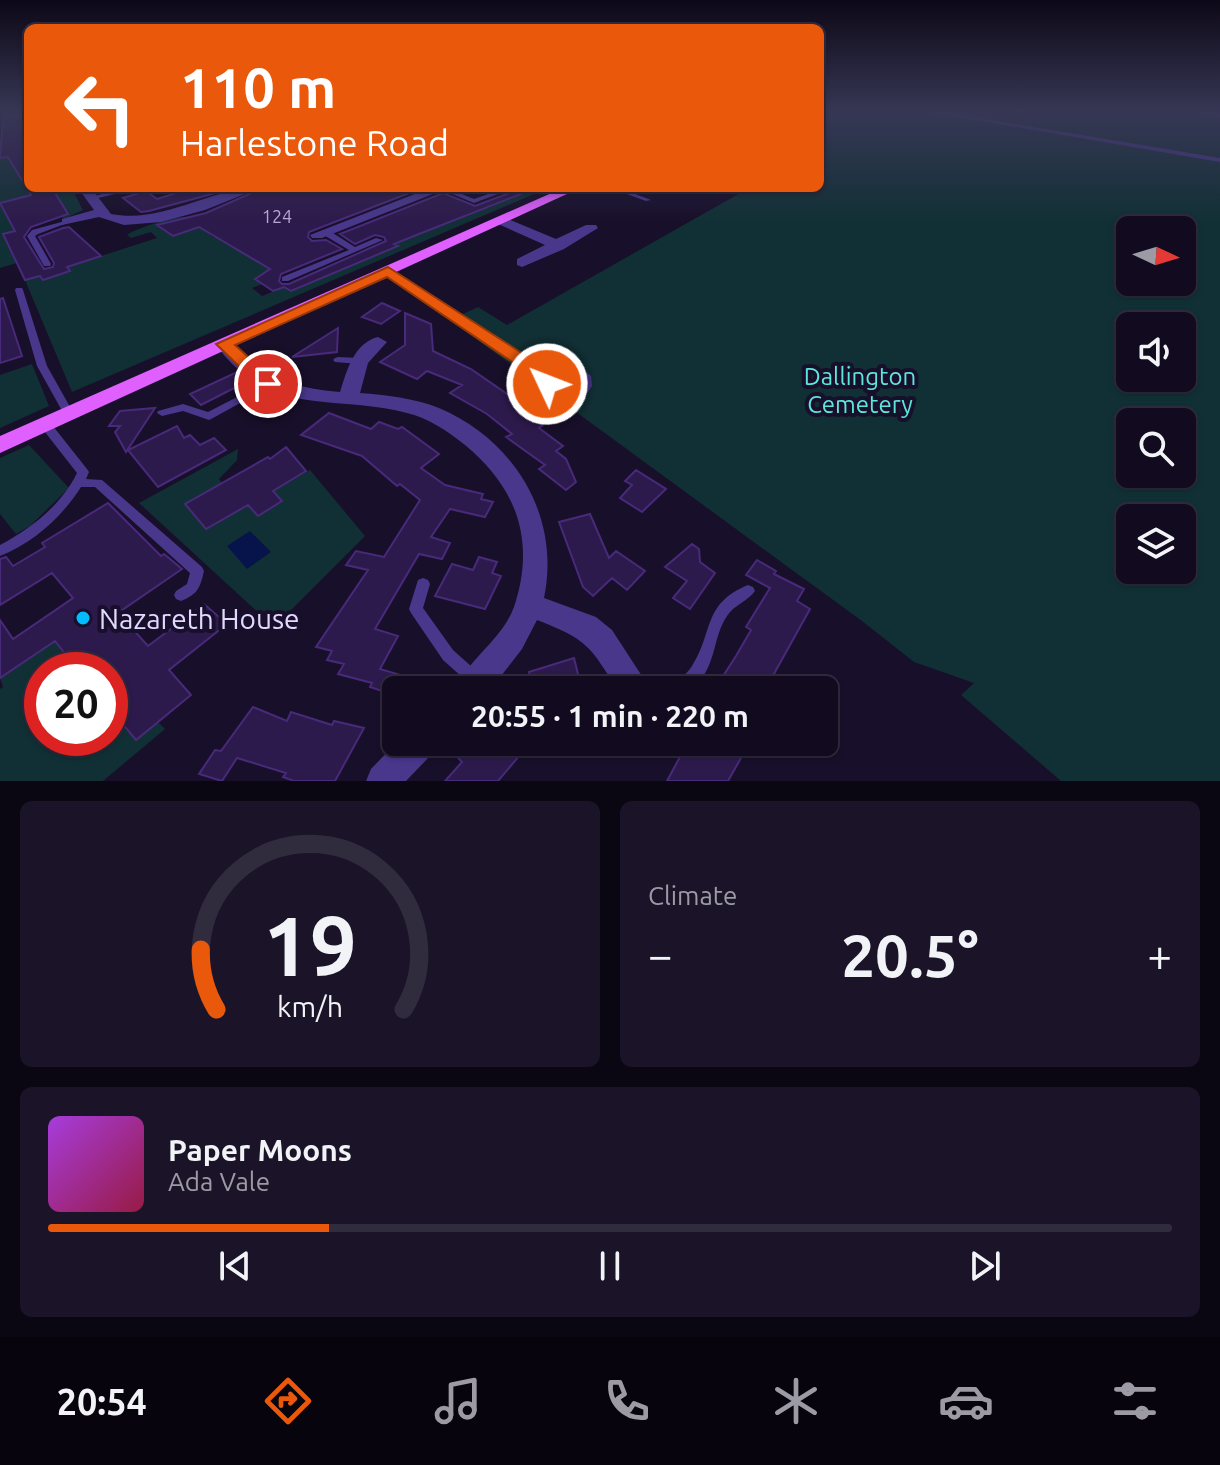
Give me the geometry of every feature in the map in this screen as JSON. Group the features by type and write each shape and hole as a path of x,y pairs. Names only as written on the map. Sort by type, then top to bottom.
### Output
{"main road":[{"path":"0,445 565,192"}],"street":[{"path":"87,193 100,212 116,220 152,219 241,192"},
{"path":"321,234 431,192"},
{"path":"67,222 100,212"},
{"path":"503,221 559,246"},
{"path":"522,262 591,228"},
{"path":"348,398 359,361 378,342"},
{"path":"224,344 268,384 289,392 387,401 434,414 465,434 502,467 530,512 536,552 529,605 516,634 482,676"},
{"path":"529,605 586,626 602,640 626,676"},
{"path":"383,781 407,756"}],"lane":[{"path":"1150,148 1220,160"},
{"path":"451,192 474,201 500,192"},
{"path":"625,192 648,200"},
{"path":"47,264 31,236 67,222"},
{"path":"321,234 354,250"},
{"path":"285,279 379,240"},
{"path":"388,271 533,368 544,371"},
{"path":"19,290 42,366 69,414"},
{"path":"338,360 359,361"},
{"path":"162,413 183,407 209,416 268,384"},
{"path":"0,551 38,526 75,493 83,472 45,424"},
{"path":"78,483 98,483 108,490 197,571 193,587 181,595"},
{"path":"423,584 416,609 466,676"},
{"path":"695,676 703,663 716,618 725,606 748,591"}],"green space":[{"path":"0,148 14,148 22,153 9,158 9,161 16,162 24,182 24,192 35,192 29,197 1,203 74,192 83,210 64,219 61,216 68,213 64,208 10,222 15,231 17,263 0,268 0,158 8,157 0,157"},
{"name":"Dallington Cemetery","path":"824,148 1220,148 1220,781 1061,781 961,695 974,683 914,662 450,320 478,307 507,325 742,192 824,192"},
{"path":"522,192 539,192 72,392 25,280 40,276 43,280 69,271 67,267 157,238 151,232 131,238 127,235 155,223 183,217 213,231 209,234 213,237 217,235 277,266 256,278 265,283 252,288 262,296 284,287 291,291 397,247 392,243 480,205 488,208 524,193"},
{"path":"32,364 49,406 0,428 0,375"},
{"path":"29,445 69,488 30,526 16,534 0,514 0,458"},
{"path":"238,449 237,460 219,479 222,483 186,504 206,529 248,505 259,515 281,502 273,491 310,470 365,536 274,627 139,503"},
{"path":"55,641 64,652 39,652"},
{"path":"24,662 24,756 128,756 128,731 135,740 158,722 165,729 103,781 0,781 0,689 3,687 0,678"}],"shaded area":[{"path":"250,531 271,552 247,569 227,546"}],"building":[{"path":"1,148 24,148 24,183 8,157 0,158"},
{"path":"29,192 54,192 68,214 31,227 24,237 44,269 53,267 54,263 39,237 63,228 69,227 101,256 67,267 70,271 43,280 40,276 25,280 3,234 15,231 0,203 31,195"},
{"path":"147,192 157,199 180,192 219,192 141,212 123,198"},
{"path":"254,192 412,192 309,232 308,237 312,241 326,240 342,249 281,274 279,281 289,284 386,241 384,237 375,235 355,244 340,234 443,193 475,206 512,192 526,192 394,244 398,246 291,291 284,287 273,291 255,279 270,269 199,227 173,236 157,225 206,213"},
{"path":"3,298 22,356 0,363 0,299"},
{"path":"382,303 400,311 381,324 362,317"},
{"path":"405,313 431,324 433,351 471,369 513,398 510,400 543,425 539,428 563,446 556,451 566,459 576,482 566,490 539,469 545,465 506,437 512,434 487,414 450,393 462,385 427,371 417,379 380,362 405,345"},
{"path":"338,328 337,352 292,357"},
{"path":"237,372 244,383 201,405 190,394"},
{"path":"155,408 126,452 115,432 120,426 109,426 120,411"},
{"path":"329,413 371,429 379,422 398,429 402,427 439,454 421,468 445,485 483,494 481,499 493,502 485,517 450,509 431,537 450,543 442,559 419,554 375,629 398,636 380,669 404,676 382,676 382,691 370,687 372,683 338,674 344,664 327,660 332,651 316,647 368,570 346,565 356,551 384,557 420,500 400,484 397,486 362,456 301,435"},
{"path":"177,426 184,438 190,435 200,445 214,438 226,450 158,487 128,450"},
{"path":"286,447 306,471 273,491 282,501 258,516 248,505 206,529 185,504 268,457 270,459"},
{"path":"636,470 666,489 642,512 620,498 632,485 625,481"},
{"name":"Nazareth House","path":"108,503 161,556 164,554 182,569 118,613 148,646 204,604 227,624 169,670 191,695 136,740 128,730 128,652 64,652 55,641 39,652 24,652 24,662 0,678 0,620 13,639 73,598 52,573 0,605 0,559 6,557 13,566 45,547 42,543"},
{"path":"590,514 609,558 616,551 645,571 627,590 612,578 593,596 583,587 559,522"},
{"path":"692,544 699,549 700,562 715,573 690,609 673,598 687,581 665,567"},
{"path":"479,557 497,562 492,573 501,576 485,609 435,596 452,564 473,570"},
{"path":"757,560 776,571 774,574 804,589 797,601 810,609 773,676 723,676 751,630 746,627 770,588 746,575"},
{"path":"574,658 578,676 530,676 529,672"},
{"path":"253,707 287,721 291,712 332,725 334,721 364,728 335,781 294,781 283,777 286,773 237,758 222,781 199,774 215,750 221,751"},
{"path":"457,756 519,756 498,781 445,781 462,762"},
{"path":"680,756 742,756 728,781 667,781"}],"place":[{"name":"Nazareth House","path":"83,618"}],"route":[{"path":"268,384 224,344 388,271 533,368 544,371 547,384"}]}
